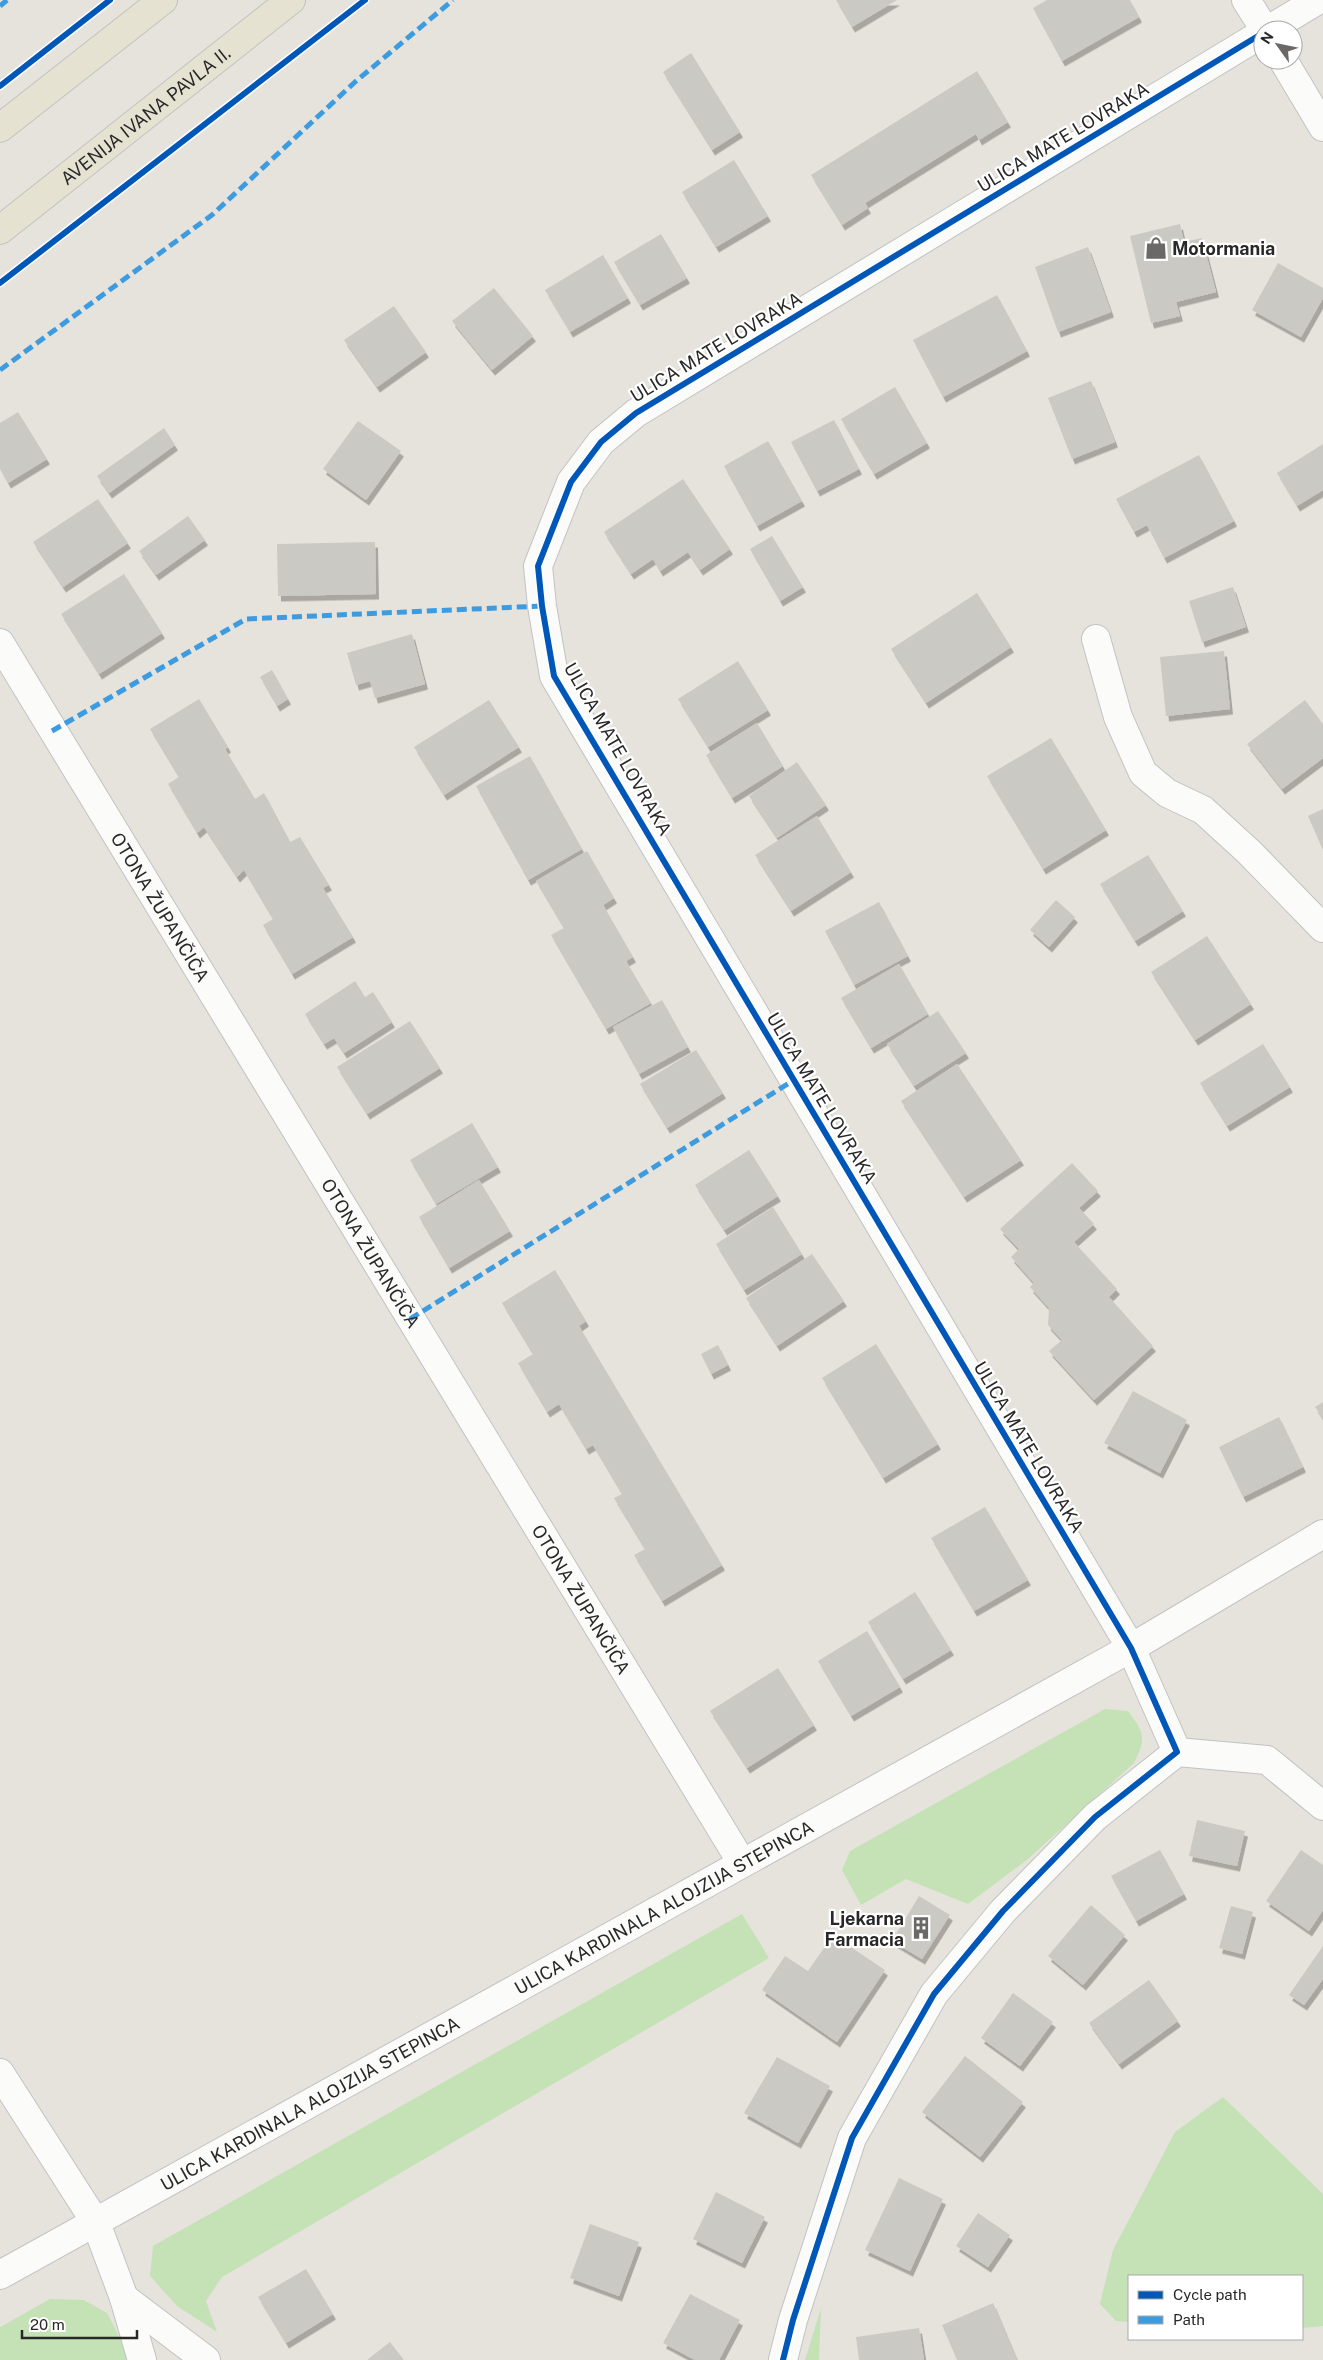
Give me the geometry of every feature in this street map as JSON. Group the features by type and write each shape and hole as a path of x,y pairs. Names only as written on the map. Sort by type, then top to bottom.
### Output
{"main road":[{"path":"0,128 163,0"},
{"name":"AVENIJA IVANA PAVLA II.","path":"0,230 291,0"}],"street":[{"path":"1246,0 1258,20"},
{"name":"ULICA MATE LOVRAKA","path":"1284,20 1318,0"},
{"name":"ULICA MATE LOVRAKA","path":"1177,1752 1131,1648 554,676 542,606 538,566 571,482 601,442 636,413 1253,38"},
{"path":"1289,70 1323,127"},
{"path":"1096,639 1118,717 1143,773 1167,793 1203,810 1249,852 1323,928"},
{"name":"OTONA ŽUPANČIČA","path":"0,644 742,1863"},
{"name":"ULICA KARDINALA ALOJZIJA STEPINCA","path":"0,2275 1131,1648 1323,1534"},
{"path":"782,2360 793,2320 852,2138 934,1994 1003,1911 1095,1817 1177,1752 1267,1760 1323,1806"},
{"path":"0,2073 96,2223 124,2298 142,2360"},
{"path":"124,2298 206,2360"}],"green space":[{"path":"1105,1709 1128,1711 1138,1725 1141,1731 1142,1742 1134,1763 1028,1859 968,1904 906,1879 861,1905 842,1870 850,1851"},
{"path":"742,1914 769,1958 222,2277 206,2301 217,2332 177,2306 150,2276 153,2246"},
{"path":"1223,2097 1323,2194 1323,2326 1303,2328 1303,2275 1128,2275 1128,2322 1116,2321 1100,2304 1113,2250 1175,2132"},
{"path":"50,2299 84,2300 107,2313 131,2360 0,2360 0,2327"},
{"path":"821,2308 819,2360 805,2360"}],"building":[{"path":"836,0 897,0 852,27"},
{"path":"1047,0 1130,0 1139,17 1062,61 1033,8"},
{"path":"691,53 740,132 712,150 663,72"},
{"path":"977,71 1008,122 979,140 976,134 865,203 868,208 842,225 811,175"},
{"path":"734,160 768,216 716,247 682,192"},
{"path":"1180,224 1184,242 1202,238 1216,292 1176,302 1180,316 1151,323 1130,236"},
{"path":"661,234 687,278 640,305 614,262"},
{"path":"1088,247 1111,312 1058,332 1035,267"},
{"path":"603,255 628,298 570,332 545,290"},
{"path":"1278,263 1323,288 1323,298 1301,337 1252,310"},
{"path":"494,288 533,336 492,370 452,321"},
{"path":"997,295 1027,351 943,397 913,340"},
{"path":"394,306 426,352 377,387 344,340"},
{"path":"1091,381 1115,442 1072,459 1048,398"},
{"path":"895,387 927,443 874,474 841,419"},
{"path":"18,412 47,459 8,483 0,469 0,423"},
{"path":"834,420 859,469 817,491 791,442"},
{"path":"358,421 401,451 366,500 323,469"},
{"path":"164,428 175,445 109,493 97,476"},
{"path":"768,441 802,501 757,526 724,466"},
{"path":"1323,444 1323,490 1297,506 1277,473"},
{"path":"1199,455 1234,521 1164,558 1147,525 1134,532 1116,499"},
{"path":"683,479 730,549 700,570 688,552 660,571 653,559 631,574 604,532"},
{"path":"98,499 128,543 63,587 33,542"},
{"path":"188,516 205,540 156,575 139,551"},
{"path":"772,536 803,587 780,601 750,549"},
{"path":"375,542 376,594 278,596 277,544"},
{"path":"124,574 162,633 99,674 61,614"},
{"path":"1233,587 1246,627 1202,642 1189,601"},
{"path":"977,593 1011,647 926,703 891,649"},
{"path":"412,634 425,684 375,698 370,681 356,685 347,653"},
{"path":"1224,651 1230,709 1166,716 1160,657"},
{"path":"738,661 768,710 708,747 678,699"},
{"path":"272,670 288,699 277,706 260,677"},
{"path":"199,699 228,747 225,749 255,799 264,793 290,842 300,837 329,885 323,888 353,937 292,974 263,925 273,919 244,870 237,877 204,827 197,833 168,784 179,777 150,729"},
{"path":"489,700 519,747 444,795 414,747"},
{"path":"1305,700 1323,724 1323,758 1282,789 1247,744"},
{"path":"757,723 783,766 732,798 706,755"},
{"path":"1051,738 1106,830 1043,869 987,776"},
{"path":"530,756 582,849 528,880 476,786"},
{"path":"797,762 826,805 777,838 749,796"},
{"path":"1323,809 1323,850 1308,816"},
{"path":"817,816 851,872 791,911 755,855"},
{"path":"587,851 614,898 603,905 633,957 626,961 651,1003 606,1029 551,935 564,928 536,881"},
{"path":"1148,855 1183,911 1135,941 1100,884"},
{"path":"1056,900 1075,917 1049,947 1030,930"},
{"path":"879,902 908,956 854,985 825,931"},
{"path":"1207,936 1251,1004 1195,1040 1151,972"},
{"path":"899,964 928,1014 871,1048 841,998"},
{"path":"355,981 365,997 373,992 392,1022 344,1053 334,1038 324,1044 305,1014"},
{"path":"662,1000 688,1047 639,1074 613,1027"},
{"path":"938,1011 966,1053 914,1086 887,1044"},
{"path":"410,1021 440,1068 367,1114 337,1067"},
{"path":"1263,1044 1290,1087 1227,1126 1200,1083"},
{"path":"696,1050 723,1093 667,1128 640,1084"},
{"path":"957,1064 1021,1160 964,1197 901,1101"},
{"path":"472,1123 498,1167 436,1204 410,1160"},
{"path":"749,1150 778,1196 724,1230 695,1185"},
{"path":"1072,1163 1098,1191 1079,1208 1094,1224 1074,1242 1117,1289 1109,1297 1153,1346 1094,1400 1049,1351 1062,1340 1048,1325 1049,1308 1030,1287 1034,1283 1011,1257 1019,1249 1000,1229"},
{"path":"479,1180 510,1231 449,1268 419,1217"},
{"path":"773,1207 802,1254 744,1290 716,1244"},
{"path":"812,1254 844,1301 777,1346 746,1298"},
{"path":"555,1270 586,1321 579,1326 722,1565 662,1601 634,1555 645,1549 614,1498 622,1494 593,1445 586,1449 559,1404 547,1412 518,1363 533,1354 502,1303"},
{"path":"876,1344 938,1444 883,1478 822,1378"},
{"path":"718,1345 728,1365 711,1374 701,1354"},
{"path":"1133,1391 1187,1420 1160,1473 1104,1443"},
{"path":"1323,1402 1323,1419 1315,1407"},
{"path":"1279,1417 1303,1467 1243,1497 1219,1447"},
{"path":"985,1507 1028,1580 974,1611 931,1538"},
{"path":"915,1592 951,1650 903,1679 868,1622"},
{"path":"867,1631 900,1687 851,1716 818,1661"},
{"path":"778,1668 814,1725 747,1768 710,1711"},
{"path":"1197,1820 1245,1831 1237,1866 1189,1856"},
{"path":"1160,1850 1184,1894 1136,1921 1111,1876"},
{"path":"1301,1850 1323,1865 1323,1910 1309,1931 1266,1901"},
{"name":"Ljekarna Farmacia","path":"919,1896 950,1915 922,1959 892,1941"},
{"path":"1091,1905 1125,1935 1083,1985 1048,1956"},
{"path":"1231,1906 1253,1912 1242,1954 1219,1948"},
{"path":"833,1935 885,1970 837,2042 762,1990 785,1956 808,1971"},
{"path":"1323,1946 1323,1979 1304,2005 1289,1995"},
{"path":"1149,1980 1178,2021 1119,2064 1089,2023"},
{"path":"1013,1993 1053,2022 1020,2066 981,2038"},
{"path":"965,2056 1023,2102 980,2157 922,2112"},
{"path":"777,2057 830,2086 798,2143 744,2113"},
{"path":"899,2178 943,2199 910,2271 865,2250"},
{"path":"716,2192 765,2217 742,2263 693,2239"},
{"path":"978,2213 1010,2235 988,2267 956,2246"},
{"path":"590,2224 639,2242 619,2296 570,2278"},
{"path":"306,2269 333,2314 286,2343 258,2297"},
{"path":"690,2294 740,2320 719,2360 695,2360 663,2343"},
{"path":"993,2303 1017,2360 957,2360 942,2325"},
{"path":"919,2328 924,2360 859,2360 856,2337"},
{"path":"390,2342 404,2360 367,2360"}],"marked path":[{"path":"0,6 7,0"},
{"path":"0,370 212,215 355,82 453,0"},
{"path":"52,731 246,619 542,606"},
{"path":"410,1319 794,1080"}],"cycle path":[{"path":"0,86 110,0"},
{"path":"0,283 365,0"},
{"path":"783,2360 793,2320 852,2138 934,1994 1003,1911 1095,1817 1177,1752 1131,1648 554,676 542,606 538,566 571,482 601,442 636,413 1253,39"}],"place":[{"name":"Motormania","path":"1156,248"},
{"name":"Ljekarna Farmacia","path":"921,1928"}]}
